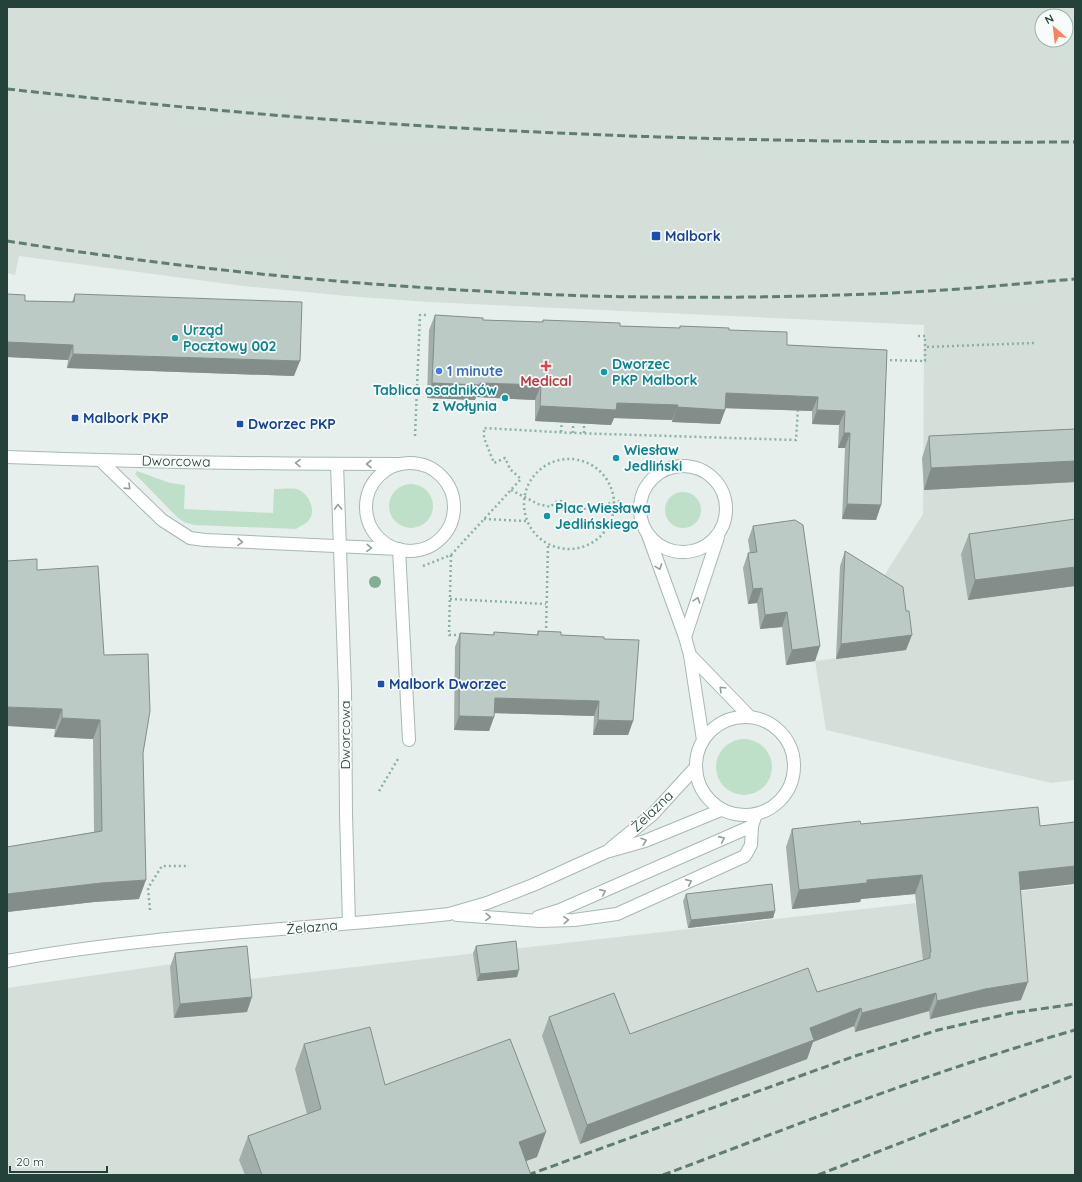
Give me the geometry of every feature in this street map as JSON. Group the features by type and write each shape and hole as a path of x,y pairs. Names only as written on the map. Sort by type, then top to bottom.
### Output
{"street":[{"name":"Dworcowa","path":"7,457 337,464 345,690 349,923"},
{"path":"100,460 162,520 190,538 413,551 428,547 440,539 449,528 454,514 454,500 450,486 441,475 429,466 415,463 337,464"},
{"path":"399,549 386,543 375,533 368,520 366,506 369,492 376,478 387,469 400,464"},
{"path":"685,637 718,535 725,521 727,508 724,493 717,481 706,472 693,466 678,465 665,469 653,477 644,489 640,502 640,517 685,637 690,655 703,740"},
{"path":"646,531 655,542 667,549 681,552 695,551 708,544 718,535"},
{"path":"399,549 408,740"},
{"path":"690,655 750,717"},
{"path":"736,717 750,717 765,721 778,729 789,742 794,757 795,767 790,788 777,804 756,814 745,816 721,810 711,803 697,780 695,768 697,753 703,740 712,729 723,722 736,717"},
{"name":"Żelazna","path":"606,852 653,814 695,768"},
{"name":"Żelazna","path":"7,961 45,954 122,944 449,914 488,902 606,852 645,841 721,810"},
{"path":"449,914 540,921 574,920 617,914 740,860 745,856 751,845 752,826 756,814"},
{"path":"527,920 560,910 752,826"}],"path":[{"path":"415,436 420,315 427,315"},
{"path":"882,360 925,360 925,336 918,336"},
{"path":"925,347 1034,343"},
{"path":"370,580 430,565 451,556 521,479 510,469 505,458 494,463 484,438 484,428 796,440 799,402"},
{"path":"561,432 562,418"},
{"path":"573,418 573,432"},
{"path":"584,419 584,433"},
{"path":"569,459 580,460 599,470 611,487 614,503 612,519 600,538 581,549 570,550 559,549 548,545 539,539 526,521 524,511 526,488 531,478 538,470 548,464 558,460 569,459"},
{"path":"511,490 538,504 551,507 556,501 564,502 568,505 569,510 590,508 620,501"},
{"path":"484,519 526,521"},
{"path":"546,638 548,545"},
{"path":"451,556 449,635 464,635"},
{"path":"450,599 546,604"},
{"path":"379,791 408,740"},
{"path":"150,910 148,888 162,866 189,866"}],"shaded area":[{"path":"7,7 1075,7 1075,780 1051,783 826,730 815,661 902,650 906,645 877,587 923,514 924,325 428,302 347,296 243,286 19,256 15,275 7,273"},
{"path":"1075,885 1075,1175 7,1175 7,988 165,965 246,958 249,979"}],"green space":[{"path":"137,471 170,483 185,485 184,509 273,513 274,489 297,489 308,497 312,507 311,516 305,524 296,529 194,525 184,522 178,518 135,474"},
{"path":"411,484 423,488 429,494 433,506 429,518 423,524 411,528 399,524 393,518 389,506 393,494 399,488"},
{"path":"683,492 693,495 698,500 701,510 698,520 693,525 683,528 673,525 668,520 665,510 668,500 673,495"},
{"path":"738,739 750,739 760,743 768,751 772,761 772,773 768,783 760,791 750,795 738,795 728,791 720,783 716,773 716,761 720,751 728,743"}],"building":[{"name":"Urząd Pocztowy 002","path":"7,294 25,295 25,301 74,302 75,294 302,302 300,361 73,354 73,345 7,342"},
{"path":"435,315 483,318 483,320 543,322 543,320 620,323 620,326 680,328 680,326 729,328 729,330 787,332 787,345 887,350 881,505 847,504 850,433 844,433 845,411 817,410 818,397 726,393 725,410 677,407 678,405 617,403 616,410 540,406 541,385 432,383"},
{"path":"1075,429 1075,461 931,468 929,436"},
{"path":"1075,519 1075,567 975,580 969,534"},
{"path":"795,520 803,525 820,646 792,650 787,612 765,615 762,588 753,589 748,553 757,552 753,526"},
{"path":"845,551 903,587 906,611 909,611 912,635 841,644"},
{"path":"37,559 37,570 98,566 104,655 148,654 150,711 143,753 146,880 101,883 7,894 7,847 102,831 100,720 62,718 62,709 7,707 7,561"},
{"path":"538,631 561,632 561,635 604,637 604,639 639,640 633,721 598,720 599,701 495,698 494,717 459,716 460,633 494,635 494,632 538,635"},
{"path":"1038,807 1040,826 1075,822 1075,866 1019,872 1028,982 985,989 937,1001 936,993 862,1013 861,1008 810,1028 814,1040 587,1125 549,1017 614,993 630,1034 808,968 817,992 930,958 931,952 922,875 867,880 867,883 799,890 792,829 860,821 861,824"},
{"path":"772,884 775,911 691,920 686,894"},
{"path":"516,941 519,970 480,974 476,946"},
{"path":"247,946 252,997 180,1004 175,953"},
{"path":"370,1027 385,1085 510,1039 546,1132 519,1142 531,1175 262,1175 248,1136 321,1109 304,1044"}],"railway":[{"path":"7,89 301,117 419,126 553,133 776,140 1075,142"},
{"path":"7,241 165,263 271,275 430,288 517,293 632,297 762,297 930,291 1075,279"},
{"path":"528,1175 855,1056 938,1030 1012,1013 1075,1004"},
{"path":"663,1175 919,1080 971,1062 1075,1030"},
{"path":"818,1175 1075,1075"}],"place":[{"name":"Malbork","path":"656,236"},
{"name":"Urząd Pocztowy 002","path":"175,338"},
{"name":"Medical","path":"546,366"},
{"name":"1 minute","path":"439,371"},
{"name":"Dworzec PKP Malbork","path":"604,372"},
{"name":"Tablica osadników z Wołynia","path":"505,398"},
{"name":"Malbork PKP","path":"75,418"},
{"name":"Dworzec PKP","path":"240,424"},
{"name":"Wiesław Jedliński","path":"616,458"},
{"name":"Plac Wiesława Jedlińskiego","path":"547,516"},
{"name":"Malbork Dworzec","path":"381,684"}]}
